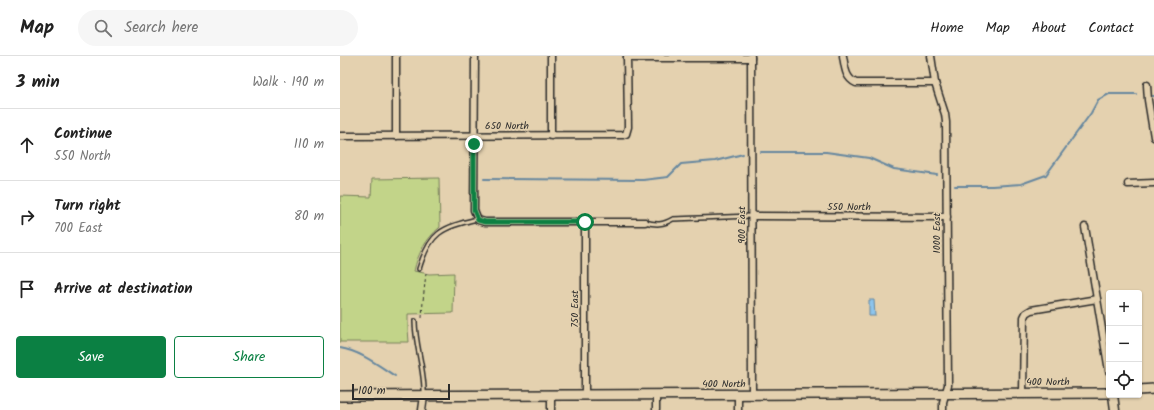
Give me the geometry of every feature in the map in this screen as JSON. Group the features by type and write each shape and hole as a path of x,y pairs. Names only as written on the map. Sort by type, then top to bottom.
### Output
{"main road":[{"path":"1142,390 1154,389"},
{"name":"400 North","path":"340,396 1106,393"}],"street":[{"path":"396,56 396,136"},
{"path":"475,56 474,210 477,219 485,222 645,222"},
{"path":"551,56 551,136"},
{"path":"843,56 847,74 851,80 856,82 935,83"},
{"name":"1000 East","path":"931,56 935,83 945,118 948,385 943,402 943,410"},
{"path":"628,57 751,57"},
{"name":"650 North","path":"340,136 617,136 626,134 628,127 628,57"},
{"name":"900 East","path":"751,57 752,394"},
{"path":"1147,85 1154,137"},
{"path":"1128,184 1154,183"},
{"name":"550 North","path":"752,216 947,217"},
{"name":"750 East","path":"585,222 585,395"},
{"path":"1085,227 1107,362"},
{"path":"1024,394 1024,320 1026,313 1031,310 1097,299"},
{"path":"738,394 738,410"},
{"path":"551,410 552,395"},
{"path":"656,395 656,410"},
{"path":"422,410 424,396"},
{"path":"1113,398 1115,410"}],"lane":[{"path":"645,222 659,225 667,223 673,219 752,216"},
{"path":"419,269 428,245 439,232 453,225 477,219"},
{"path":"414,321 424,385 424,396"}],"path":[{"path":"422,318 426,273"}],"green space":[{"path":"439,178 440,227 423,247 414,271 429,274 454,273 453,313 408,314 409,342 340,342 340,196 371,197 372,179"}],"water":[{"path":"869,300 874,300 875,316 869,316"}],"waterway":[{"path":"955,186 1021,184 1046,175 1091,113 1098,100 1109,94 1136,94"},
{"path":"761,152 826,152 869,158 894,169 937,175"},
{"path":"484,179 643,180 668,177 681,164 715,161 743,154"},
{"path":"340,348 362,355 395,376"}],"route":[{"path":"474,144 474,210 478,220 485,222 585,222"}]}
